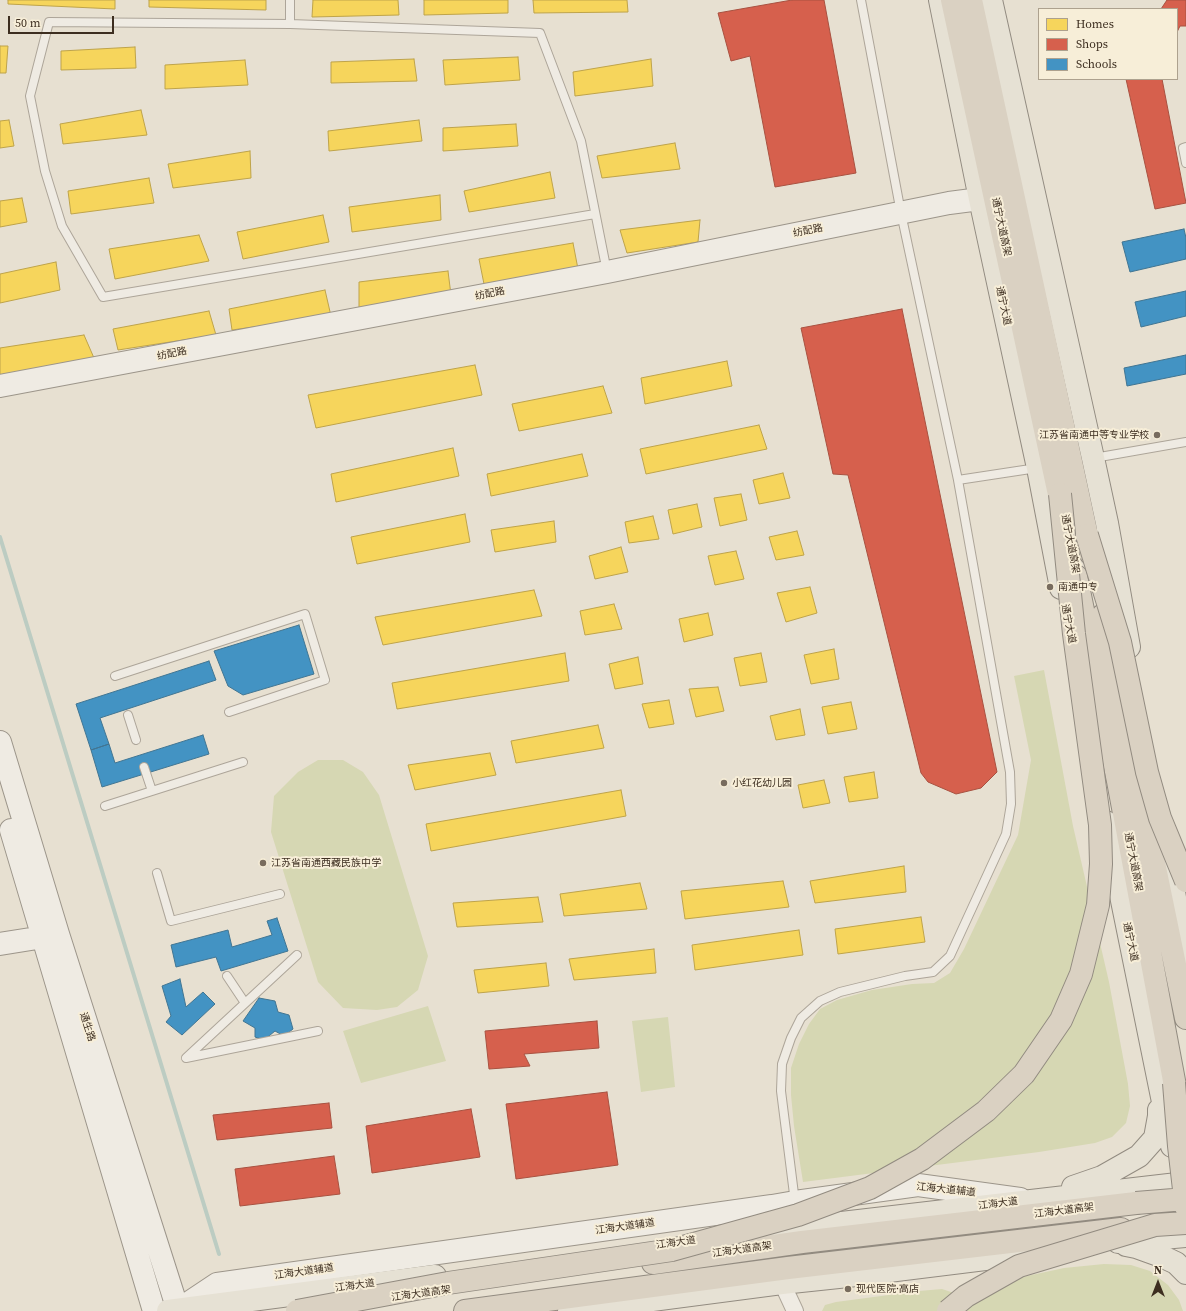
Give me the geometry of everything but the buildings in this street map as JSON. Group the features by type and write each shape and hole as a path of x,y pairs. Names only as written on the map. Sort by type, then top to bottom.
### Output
{"highway":[{"name":"通宁大道高架","path":"952,0 1060,494 1116,774 1166,1079 1186,1137"},
{"name":"通宁大道高架","path":"971,0 1087,534 1186,1018"},
{"path":"298,1311 448,1283 672,1250 798,1215 870,1188 922,1159 986,1111 1024,1074 1061,1020 1081,974 1098,905 1101,864 1100,825 1074,634 1060,494"},
{"path":"1087,534 1120,642 1147,772 1160,818 1186,881"},
{"path":"1166,1079 1179,1146 1186,1207"},
{"name":"江海大道高架","path":"298,1311 802,1242 1136,1203 1183,1189"},
{"path":"465,1311 796,1267 1155,1225 1186,1224"},
{"path":"948,1311 966,1296 1019,1266 1155,1225"}],"main road":[{"name":"通宁大道","path":"940,0 980,199 1038,468 1116,875 1166,1079 1183,1189 1186,1224"},
{"path":"992,0 1107,523 1177,861 1186,959"},
{"path":"1032,1200 1102,1177 1139,1156 1155,1138 1166,1079"},
{"name":"江海大道","path":"173,1311 798,1227 1032,1200 1183,1189"},
{"path":"569,1311 782,1283 1111,1243 1186,1236"},
{"path":"1111,1243 1136,1247 1161,1256 1176,1264 1186,1273"}],"street":[{"name":"纺配路","path":"0,386 607,272 949,203 980,199"},
{"name":"通生路","path":"0,742 50,936 154,1311"},
{"name":"通生路","path":"0,794 50,936 173,1311"},
{"path":"0,944 50,936"},
{"name":"江海大道辅道","path":"173,1311 217,1284 918,1185 1032,1200"},
{"path":"782,1283 795,1311"}],"lane":[{"path":"290,0 290,24"},
{"path":"795,1202 781,1091 782,1064 791,1038 801,1018 820,1001 840,992 905,976 933,972 950,956 1006,834 1010,804 1010,772 958,480 901,213 861,0"},
{"path":"595,214 103,297 62,226 45,171 30,96 49,22 290,24 540,33 581,141 607,272"},
{"path":"1186,148 1183,148 1186,163"},
{"path":"1093,458 1186,442"},
{"path":"958,480 1038,468"},
{"path":"115,676 305,614 325,680 229,712"},
{"path":"128,715 136,740"},
{"path":"105,806 243,762"},
{"path":"144,767 152,791"},
{"path":"157,873 171,921 280,894"},
{"path":"297,955 186,1058 318,1032"},
{"path":"227,976 245,1003"}],"green space":[{"path":"1044,670 1073,826 1109,982 1128,1084 1130,1106 1126,1123 1112,1137 1095,1143 1039,1152 803,1182 794,1126 791,1095 791,1068 799,1044 809,1024 820,1009 837,1000 872,990 912,984 934,983 950,973 964,949 1018,835 1031,760 1014,676"},
{"path":"318,760 343,760 363,772 379,795 428,956 418,990 397,1007 377,1010 343,1008 318,982 271,832 274,796 298,772"},
{"path":"428,1006 446,1061 361,1083 343,1031"},
{"path":"668,1017 675,1087 641,1092 632,1021"},
{"path":"1104,1264 1131,1265 1150,1271 1168,1285 1179,1300 1183,1311 822,1311 825,1305 836,1302 942,1289 957,1294 1064,1268"}],"waterway":[{"path":"0,537 219,1254"}],"place":[{"name":"江苏省南通中等专业学校","path":"1157,435"},
{"name":"南通中专","path":"1050,587"},
{"name":"小红花幼儿园","path":"724,783"},
{"name":"江苏省南通西藏民族中学","path":"263,863"},
{"name":"现代医院·高店","path":"848,1289"}]}
